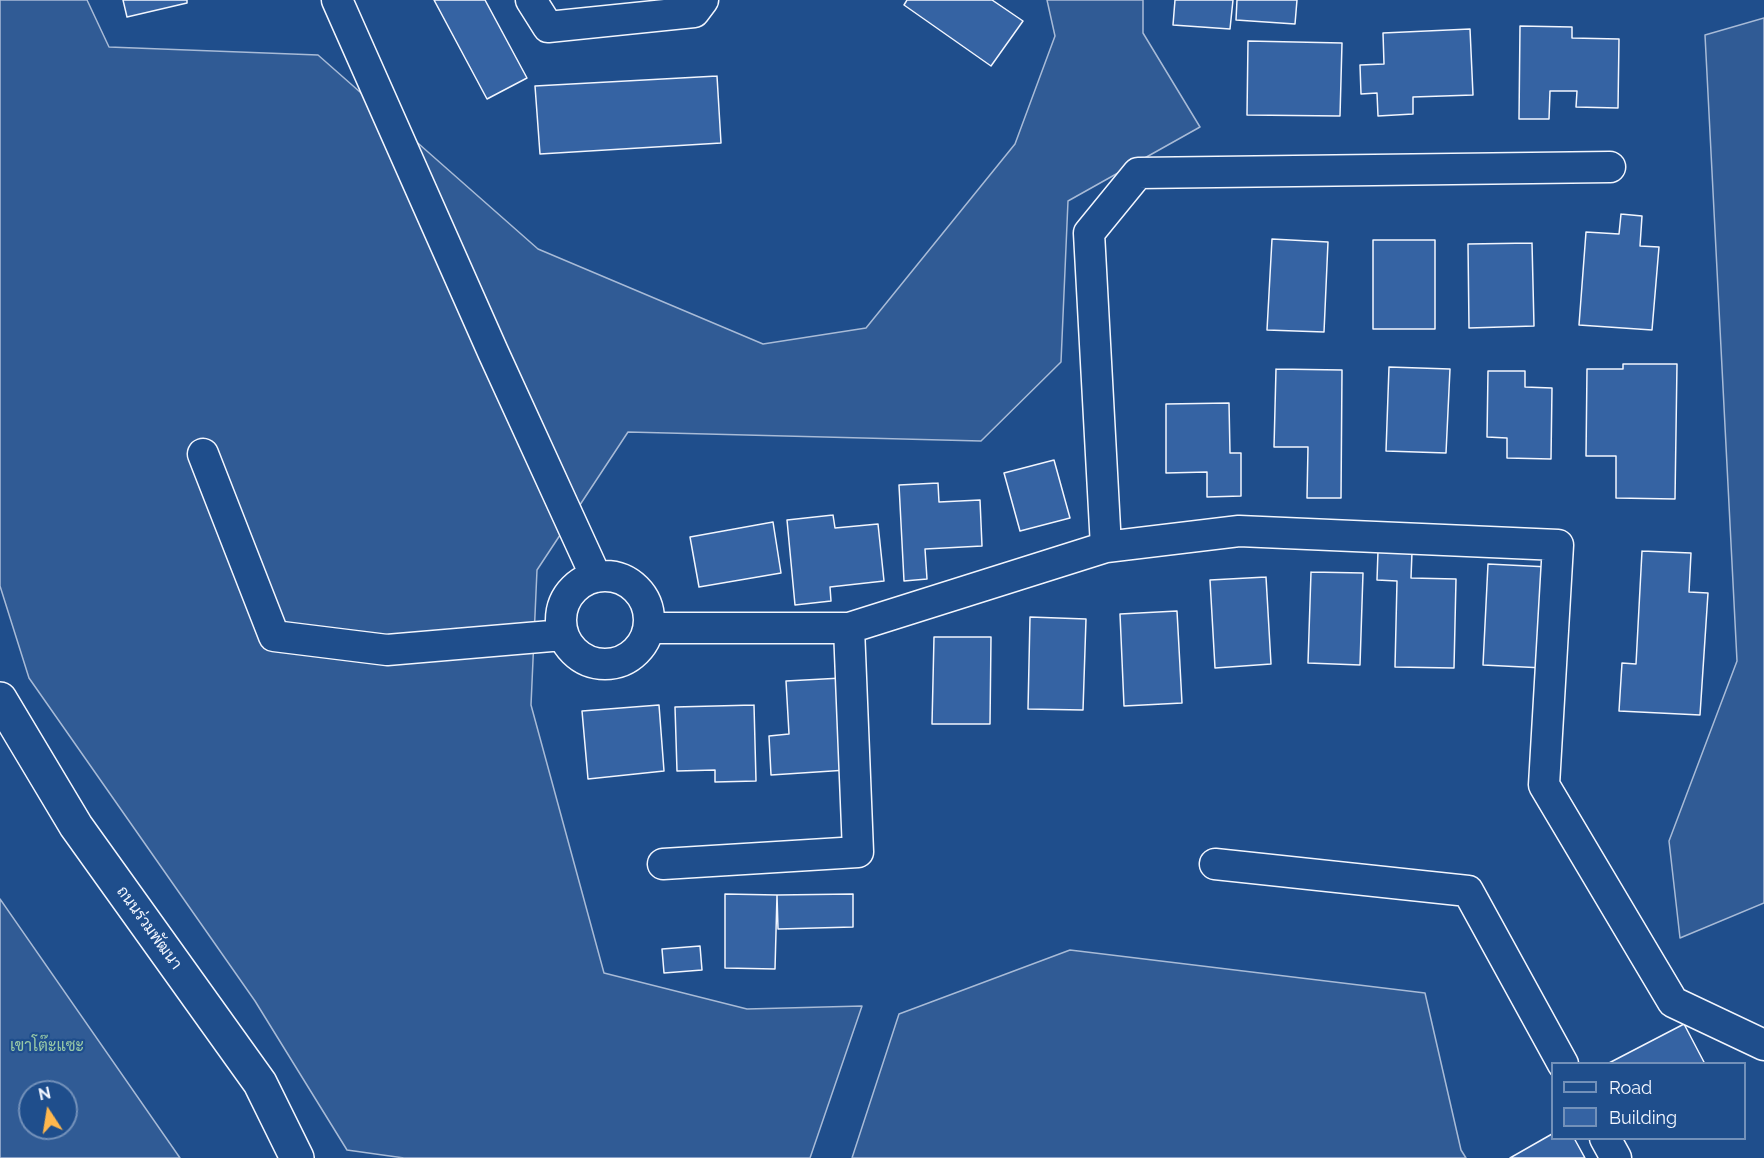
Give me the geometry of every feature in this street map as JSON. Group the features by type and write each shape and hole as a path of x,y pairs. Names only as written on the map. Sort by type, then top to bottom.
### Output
{"street":[{"path":"337,0 493,352 596,577"},
{"path":"531,0 548,27 587,12 694,12 703,0"},
{"path":"1106,547 1089,233 1138,172 1610,167"},
{"path":"203,454 274,636 387,650 563,635"},
{"path":"649,628 849,628 1106,547 1239,531 1558,545 1544,785 1673,1002 1764,1045"},
{"path":"612,576 627,582 640,592 648,609 649,628 638,650 627,659 613,664 595,663 580,657 569,647 563,635 560,620 568,595 580,583 596,577 612,576"},
{"path":"663,864 858,852 849,628"},
{"name":"ถนนร่วมพัฒนา","path":"0,699 76,826 260,1083 297,1158"},
{"path":"1215,864 1468,891 1562,1062"},
{"path":"1606,1140 1616,1158"}],"shaded area":[{"path":"0,0 87,0 109,47 318,55 538,249 763,344 866,328 1015,144 1055,36 1047,0 1143,0 1143,33 1200,127 1068,201 1061,362 981,441 628,432 537,570 531,705 604,973 747,1009 862,1006 810,1158 404,1158 347,1150 255,1001 29,678 0,586"},
{"path":"1764,18 1764,903 1680,938 1669,841 1737,661 1705,35"},
{"name":"เขาโต๊ะแซะ","path":"0,899 180,1158 0,1158"},
{"path":"1070,950 1425,993 1461,1150 1466,1158 852,1158 899,1014"}],"building":[{"path":"123,0 187,0 187,3 127,17"},
{"path":"434,0 485,0 527,78 487,99"},
{"path":"907,0 992,0 1023,21 991,66 904,5"},
{"path":"1175,0 1233,0 1230,29 1173,25"},
{"path":"1237,0 1297,0 1295,24 1236,20"},
{"path":"1520,26 1572,27 1572,38 1619,39 1618,108 1576,107 1577,91 1550,91 1549,119 1519,119"},
{"path":"1470,29 1473,95 1413,97 1413,114 1378,116 1377,93 1361,94 1360,65 1384,64 1383,33"},
{"path":"1248,41 1342,43 1340,116 1247,115"},
{"path":"717,76 721,143 540,154 535,86"},
{"path":"1621,214 1642,216 1640,246 1659,247 1652,330 1579,325 1586,232 1619,234"},
{"path":"1272,239 1328,242 1324,332 1267,330"},
{"path":"1373,240 1435,240 1435,329 1373,329"},
{"path":"1532,243 1534,326 1469,328 1468,244"},
{"path":"1623,364 1677,364 1675,499 1616,498 1616,456 1586,456 1587,369 1623,369"},
{"path":"1389,367 1450,369 1446,453 1386,451"},
{"path":"1276,369 1342,370 1341,498 1307,498 1308,447 1274,447"},
{"path":"1488,371 1525,371 1525,387 1552,388 1551,459 1507,458 1507,438 1487,437"},
{"path":"1229,403 1230,453 1241,453 1241,496 1207,497 1207,472 1166,473 1166,404"},
{"path":"1054,460 1070,518 1020,531 1004,473"},
{"path":"938,483 939,502 980,500 982,546 925,549 927,579 904,581 899,485"},
{"path":"833,515 835,528 878,524 884,581 830,587 831,601 795,605 787,520"},
{"path":"773,522 781,573 699,587 690,537"},
{"path":"1378,551 1412,552 1411,578 1456,579 1454,668 1395,667 1397,581 1377,580"},
{"path":"1642,551 1691,553 1689,592 1708,593 1700,715 1619,711 1622,663 1636,664"},
{"path":"1488,564 1549,567 1544,668 1483,665"},
{"path":"1311,572 1363,573 1360,665 1308,663"},
{"path":"1266,577 1271,664 1215,668 1210,580"},
{"path":"1177,611 1182,703 1124,706 1120,614"},
{"path":"1030,617 1086,619 1083,710 1028,709"},
{"path":"934,637 991,637 990,724 932,724"},
{"path":"842,678 847,770 771,775 769,736 789,734 786,681"},
{"path":"659,705 664,771 588,779 582,711"},
{"path":"754,705 756,781 715,782 715,770 677,771 675,707"},
{"path":"725,894 777,895 775,969 725,968"},
{"path":"853,894 853,927 778,929 777,895"},
{"path":"700,946 702,970 664,973 662,949"},
{"path":"1684,1024 1704,1062 1611,1062"},
{"path":"1551,1135 1551,1140 1575,1140 1585,1158 1510,1158"}]}
